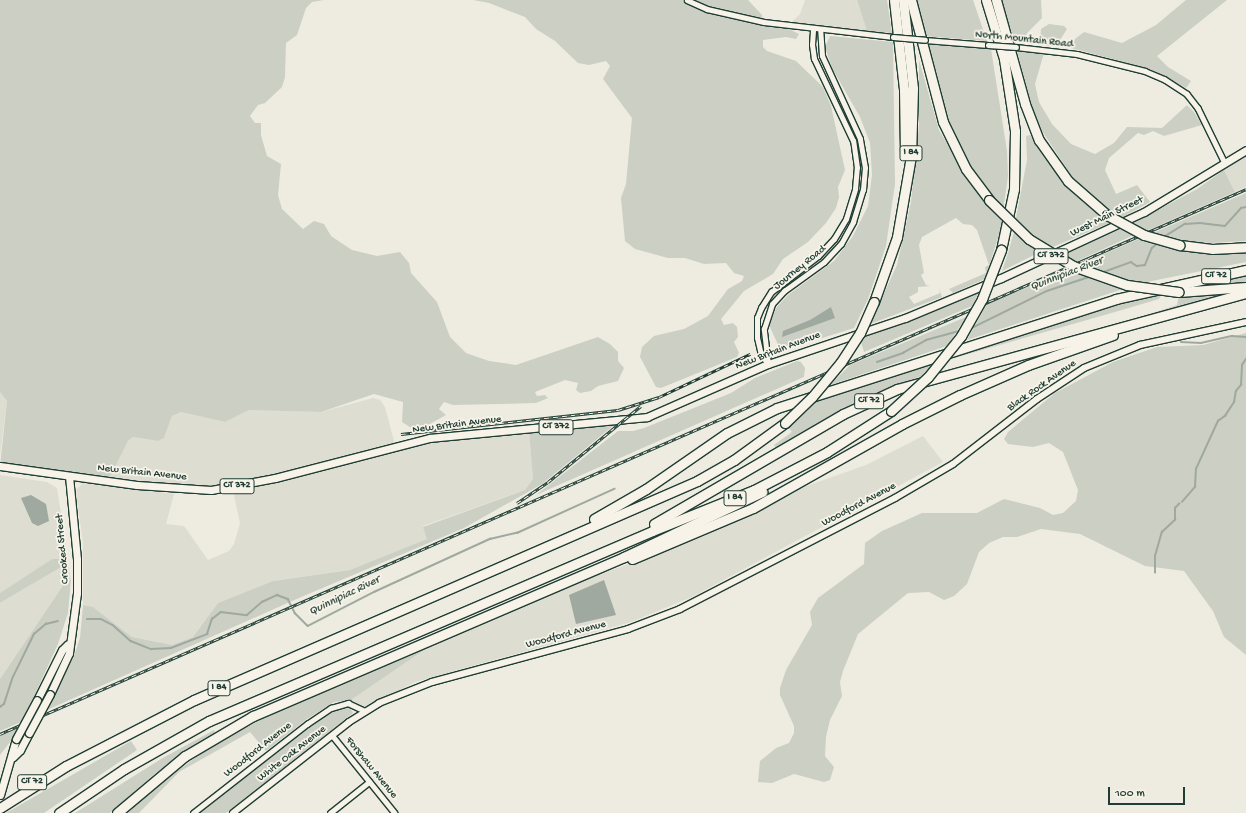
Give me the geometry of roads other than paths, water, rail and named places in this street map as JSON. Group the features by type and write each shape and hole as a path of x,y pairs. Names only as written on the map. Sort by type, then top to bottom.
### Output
{"highway":[{"path":"894,0 904,89 907,183"},
{"name":"I 84","path":"0,808 66,766 208,693 539,548 697,481 739,457 785,423 815,394 841,362 860,333 874,302 894,247 907,183 914,99 904,0"},
{"path":"911,0 943,122 966,169 989,200 1032,241 1073,266 1122,284 1179,292 1246,286"},
{"name":"I 84","path":"59,813 91,790 154,750 224,714 569,566 754,490 827,452 891,411 928,377 957,341 982,299 1001,250 1014,190 1014,131 1004,59 986,0"},
{"path":"996,0 1025,104 1039,140 1068,181 1107,215 1144,235 1180,245 1212,249 1246,247"},
{"name":"CT 72","path":"539,548 625,502 727,433 777,408 1116,299 1246,270"},
{"name":"CT 72","path":"569,566 686,507 843,414 888,392 936,376 1246,294"},
{"path":"576,578 647,554 738,516 794,486 902,424 1006,374 1066,351 1199,306"},
{"path":"117,813 185,756 238,724 576,578 753,497 797,474 827,452"},
{"name":"CT 72","path":"0,801 66,766"},
{"path":"50,813 91,790"}],"main road":[{"name":"West Main Street","path":"905,318 994,281 1117,225 1173,196 1246,150"},
{"name":"New Britain Avenue","path":"0,466 176,489 211,490 232,487 430,438 647,417 768,364 905,318"},
{"name":"Crooked Street","path":"0,795 13,757 20,750 30,733 69,653 68,644 78,585 69,476"},
{"name":"Crooked Street","path":"13,757 12,748 16,739 62,650 68,644"}],"street":[{"name":"North Mountain Road","path":"686,0 721,12 813,30 1016,47 1077,54 1145,71 1164,78 1183,91 1198,108 1225,163"},
{"name":"Journey Road","path":"768,364 761,355 757,338 757,318 763,304 771,292 818,256 834,239 846,219 855,189 857,168 853,141 814,59 812,45 813,30"},
{"name":"Journey Road","path":"768,364 764,329 772,304 784,291 824,262 841,244 854,222 863,190 865,168 860,139 822,56 820,30"},
{"name":"Black Rock Avenue","path":"953,464 1052,389 1096,362 1140,345 1246,322"},
{"name":"Woodford Avenue","path":"193,813 307,724 331,708 348,703 365,711 420,686 663,617 754,573 896,498 953,464"},
{"name":"White Oak Avenue","path":"233,813 365,711"},
{"name":"Forshaw Avenue","path":"332,735 395,813"},
{"path":"330,813 369,782"}],"waterway":[{"name":"Quinnipiac River","path":"1164,237 1185,224 1200,223 1225,226 1241,208 1246,207"},
{"name":"Quinnipiac River","path":"1101,273 1131,262 1137,266 1145,265 1152,248 1159,242"},
{"name":"Quinnipiac River","path":"970,329 1047,291 1092,276"},
{"name":"Quinnipiac River","path":"877,362 903,353 926,340 960,331"},
{"path":"1181,342 1201,343 1232,336 1246,337"},
{"path":"1182,502 1195,487 1196,469 1218,421 1225,416 1234,402 1236,391 1241,385 1242,365 1246,359"},
{"name":"Quinnipiac River","path":"87,619 101,619 113,625 131,641 151,649 171,648 207,634 212,619 221,612 247,615 262,602 277,595 288,599 295,613 308,626 374,592 490,539 517,533 614,489"},
{"path":"1155,573 1155,556 1162,532 1175,520 1175,508 1179,504"},
{"name":"Quinnipiac River","path":"0,707 4,704 13,677 34,634 46,624 58,621"}],"railway":[{"path":"0,734 1246,189"},
{"path":"401,434 618,410 659,397 750,354"},
{"path":"517,503 548,482 641,406"}]}
